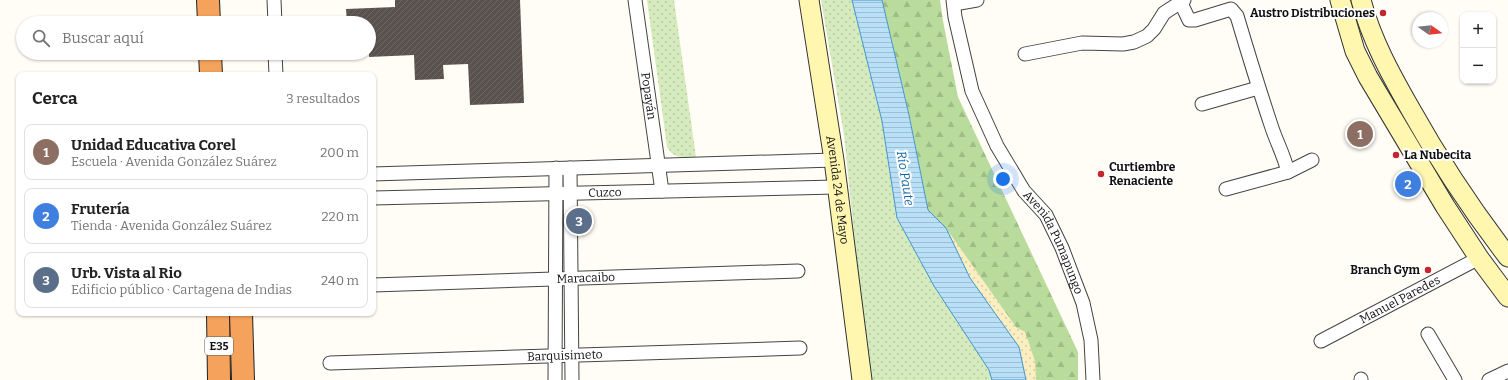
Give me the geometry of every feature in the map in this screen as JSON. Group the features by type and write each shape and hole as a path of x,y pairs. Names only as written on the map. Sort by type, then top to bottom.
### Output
{"highway":[{"path":"208,0 209,16"},
{"path":"210,60 211,72"},
{"name":"E35","path":"218,316 220,380"},
{"name":"E35","path":"241,316 243,380"}],"main road":[{"name":"Avenida 24 de Mayo","path":"809,0 834,160 836,187 862,380"},
{"path":"1340,0 1355,51 1368,77 1405,142 1479,258 1508,297"},
{"path":"1361,0 1377,46 1439,160 1464,198 1508,256"}],"street":[{"path":"274,0 275,16"},
{"name":"Popayán","path":"635,0 662,191"},
{"path":"954,2 977,0"},
{"path":"1025,54 1082,43 1123,44 1134,42 1147,36 1154,29 1164,13 1182,0 1189,20 1194,20 1231,9 1237,16 1258,88 1272,130 1285,160 1288,172"},
{"name":"Avenida Pumapungo","path":"954,2 972,90 997,146 1012,172 1024,191 1046,214 1083,303 1090,340 1093,380"},
{"path":"276,60 276,72"},
{"path":"1202,104 1258,88"},
{"path":"376,174 834,160"},
{"path":"1226,189 1288,172 1312,160"},
{"path":"555,380 556,168"},
{"path":"570,168 572,380"},
{"name":"Cuzco","path":"376,198 836,187"},
{"name":"Manuel Paredes","path":"1321,341 1479,258"},
{"name":"Maracaibo","path":"376,285 798,271"},
{"path":"1428,334 1454,380"},
{"name":"Barquisimeto","path":"330,363 800,348"},
{"path":"1490,380 1508,371"}],"green space":[{"path":"647,0 674,0 696,157 676,156 667,147"},
{"path":"821,0 852,0 882,121 897,218 989,370 992,380 869,380 844,135"},
{"path":"882,0 940,0 958,97 1078,352 1078,380 1026,380 946,228 928,210 910,119"}],"sand":[{"path":"946,228 1016,327 1025,332 1035,361 1036,380 1006,380"}],"water":[{"name":"Río Paute","path":"852,0 882,0 909,115 928,210 946,228 970,278 1019,347 1026,380 992,380 989,370 934,286 897,218 882,121"}],"building":[{"path":"395,0 520,0 524,103 470,105 468,64 443,65 444,79 415,80 414,55 376,57 376,16 346,16 346,9 395,7"}],"place":[{"name":"Austro Distribuciones","path":"1383,13"},
{"name":"Unidad Educativa Corel","path":"1360,134"},
{"name":"La Nubecita","path":"1396,155"},
{"name":"Curtiembre Renaciente","path":"1101,174"},
{"name":"Frutería","path":"1408,184"},
{"name":"Urb. Vista al Rio","path":"579,221"},
{"name":"Branch Gym","path":"1428,270"}]}
